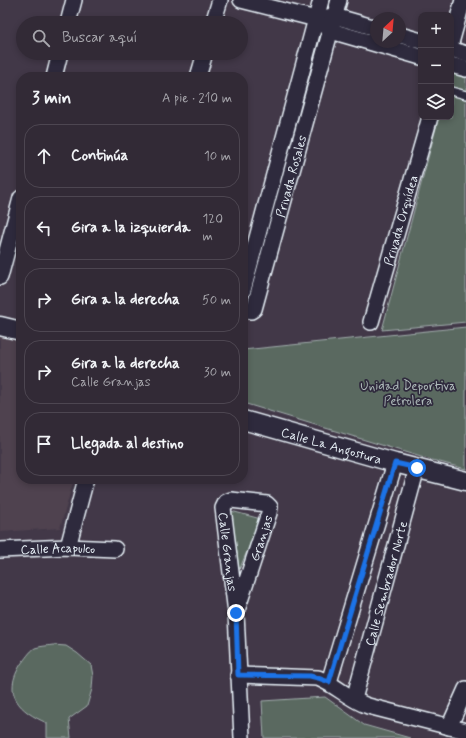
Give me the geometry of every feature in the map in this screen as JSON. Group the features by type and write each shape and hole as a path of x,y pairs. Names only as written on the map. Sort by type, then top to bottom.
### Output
{"street":[{"path":"70,16 74,0"},
{"path":"215,16 220,0"},
{"path":"241,0 316,19 334,16 370,26"},
{"name":"Privada Rosales","path":"248,271 321,0"},
{"path":"331,31 339,0"},
{"path":"454,32 463,0"},
{"path":"316,19 331,31 418,56"},
{"name":"Privada Rosales","path":"248,310 251,311 254,309 331,31"},
{"path":"406,37 418,40"},
{"path":"454,50 466,54"},
{"path":"55,72 58,60"},
{"path":"199,72 203,60"},
{"path":"454,66 466,69"},
{"name":"Privada Orquídea","path":"371,322 429,120"},
{"path":"0,276 16,217"},
{"path":"0,326 16,330"},
{"name":"Calle La Angostura","path":"248,421 395,463 466,481"},
{"name":"Calle Sembrador Norte","path":"329,682 395,463"},
{"name":"Calle Sembrador Norte","path":"354,699 417,468"},
{"path":"68,547 85,484"},
{"name":"Granjas","path":"226,502 231,500 267,504 270,507 270,513 236,613"},
{"name":"Calle Granjas","path":"226,502 223,508 236,613 238,675"},
{"name":"Calle Acapulco","path":"0,550 68,547 115,549"},
{"path":"363,569 387,577"},
{"path":"242,738 238,675 310,676 329,682 354,699 368,706 466,731"},
{"path":"449,727 466,689"}],"lane":[{"path":"454,92 466,95"}],"shaded area":[{"path":"0,337 16,341 16,484 73,484 60,528 0,532"}],"green space":[{"path":"454,72 466,75 466,322 382,330 438,120 454,120"},
{"name":"Unidad Deportiva Petrolera","path":"466,327 466,469 421,457 248,405 248,349"},
{"path":"231,511 261,519 239,570"},
{"path":"53,645 66,646 91,665 93,676 92,689 87,706 69,719 71,738 47,738 47,723 28,713 21,707 13,693 13,684 16,675 21,664 29,653 35,648"},
{"path":"325,697 364,725 410,738 264,738 262,701"}],"route":[{"path":"236,613 238,675 310,676 329,682 395,463 417,468"}]}
